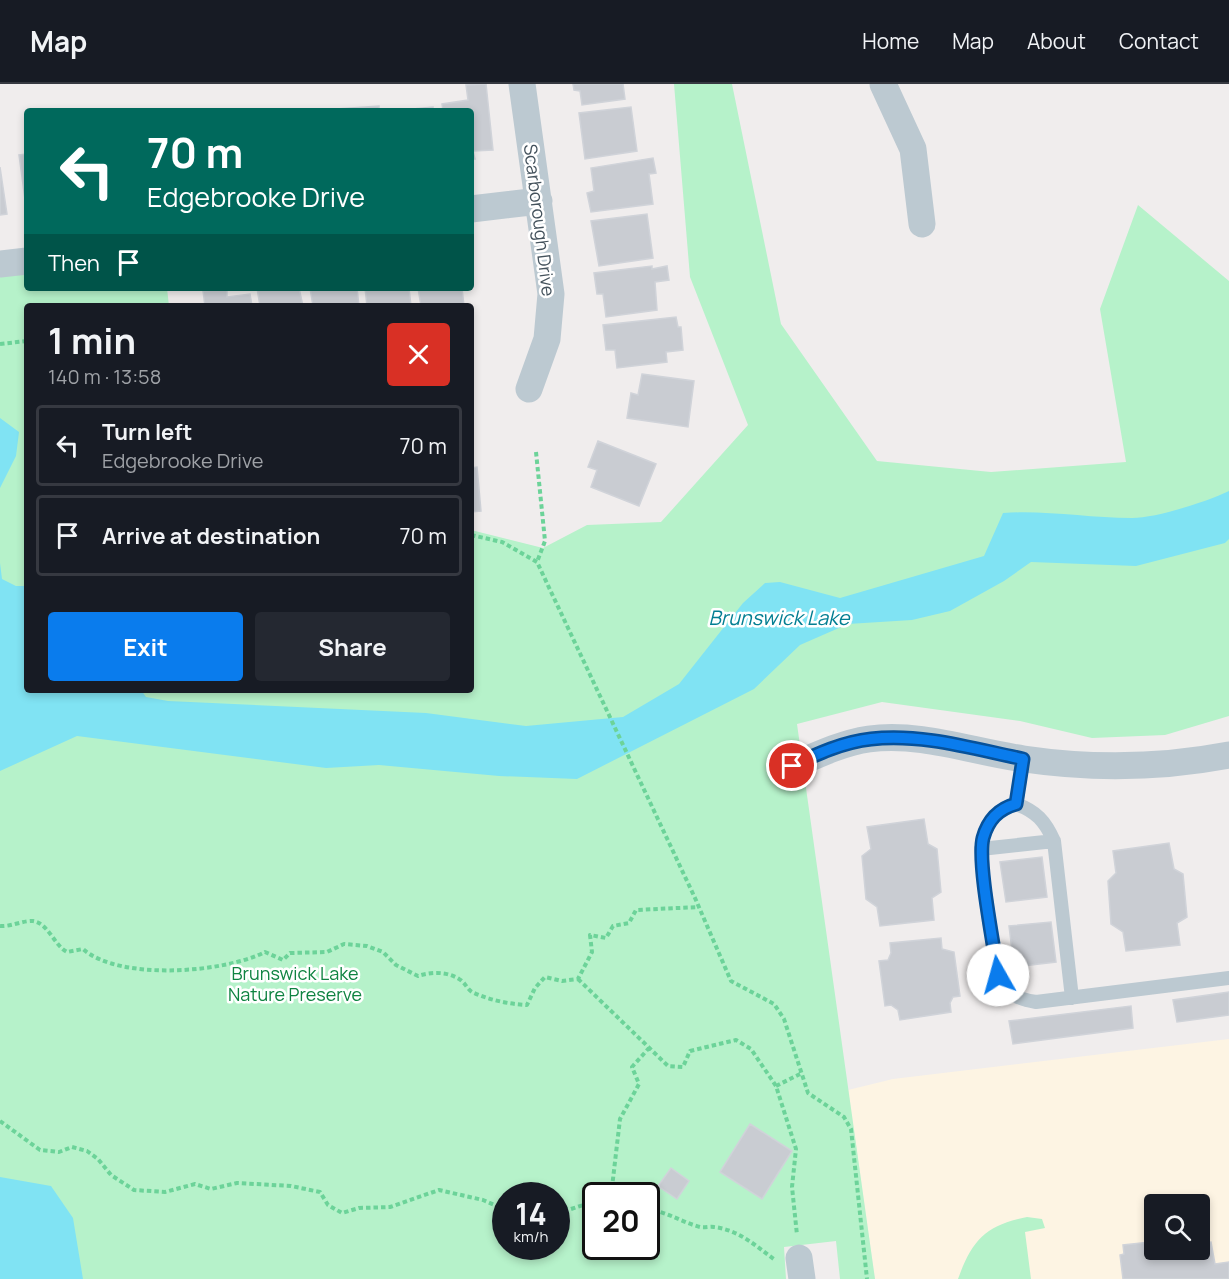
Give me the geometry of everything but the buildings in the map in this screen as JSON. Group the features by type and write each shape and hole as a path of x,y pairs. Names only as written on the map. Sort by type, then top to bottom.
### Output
{"street":[{"name":"Scarborough Drive","path":"522,84 550,284 550,316 541,360 529,389"},
{"path":"883,84 913,149 922,224"},
{"path":"474,209 539,201"},
{"path":"0,264 24,261"},
{"path":"792,766 849,743 889,738 943,743 1023,759 1092,766 1145,766 1229,755"}],"lane":[{"path":"1016,804 1023,759"},
{"path":"1071,998 1054,841 1041,819 1029,808 1016,804 1003,807 991,820 981,849 998,975 1003,985 1020,999 1036,1002 1071,998 1229,978"},
{"path":"981,849 1054,841"}],"path":[{"path":"0,344 24,341"},
{"path":"536,453 545,541 537,562"},
{"path":"474,536 502,542 537,562 695,898 731,981 774,1004 784,1019 808,1093 844,1117 851,1129 867,1279"},
{"path":"578,978 592,952 590,935 606,938 613,926 629,922 636,910 699,907"},
{"path":"0,926 32,921 45,927 56,944 67,952 83,949 94,958 141,970 196,969 247,960 265,952 283,960 290,953 327,952 344,944 354,944 383,952 396,965 418,976 431,972 447,974 460,979 470,991 498,1002 515,1004 528,1005 535,988 545,977 562,981 578,978"},
{"path":"578,978 668,1066 683,1067 690,1051 736,1040 751,1049 776,1086 796,1149 792,1187 793,1267 756,1248 745,1236 715,1227 701,1227 660,1210"},
{"path":"613,1182 620,1119 639,1084 632,1067 649,1048"},
{"path":"776,1086 800,1074"},
{"path":"0,1121 40,1150 59,1152 72,1147 87,1151 98,1159 111,1175 134,1190 165,1192 195,1184 211,1189 237,1183 291,1186 320,1192 328,1205 342,1213 359,1208 390,1207 439,1190 492,1204"}],"shaded area":[{"path":"1229,1039 1229,1279 875,1279 848,1090 893,1079"}],"green space":[{"name":"Brunswick Lake Nature Preserve","path":"674,84 732,84 781,324 877,461 991,472 1126,462 1100,309 1138,205 1229,281 1229,716 1165,735 1092,738 1020,721 882,702 797,724 875,1279 840,1279 836,1241 784,1247 786,1279 0,1279 0,264 24,261 24,291 167,291 169,303 24,303 24,693 474,693 474,531 543,548 587,525 661,522 748,425 690,277"},
{"path":"1027,1217 1042,1219 1045,1228 1025,1232 1031,1279 958,1279 969,1254 982,1236 1001,1225"}],"water":[{"path":"0,418 19,432 16,456 0,488"},
{"name":"Brunswick Lake","path":"1229,491 1229,539 1225,543 1136,566 1031,562 1004,581 950,611 912,620 848,624 800,645 754,689 577,779 499,776 379,765 326,768 77,736 0,771 0,563 2,579 16,586 24,586 24,693 143,693 146,697 168,701 426,713 526,726 623,717 679,684 743,603 765,583 780,582 840,598 984,556 1003,513 1132,518 1181,509"},
{"path":"0,1177 51,1186 73,1218 83,1279 0,1279"}],"route":[{"path":"792,766 849,743 889,738 943,743 1023,759 1016,804 1003,807 991,820 981,849 998,975"}]}
